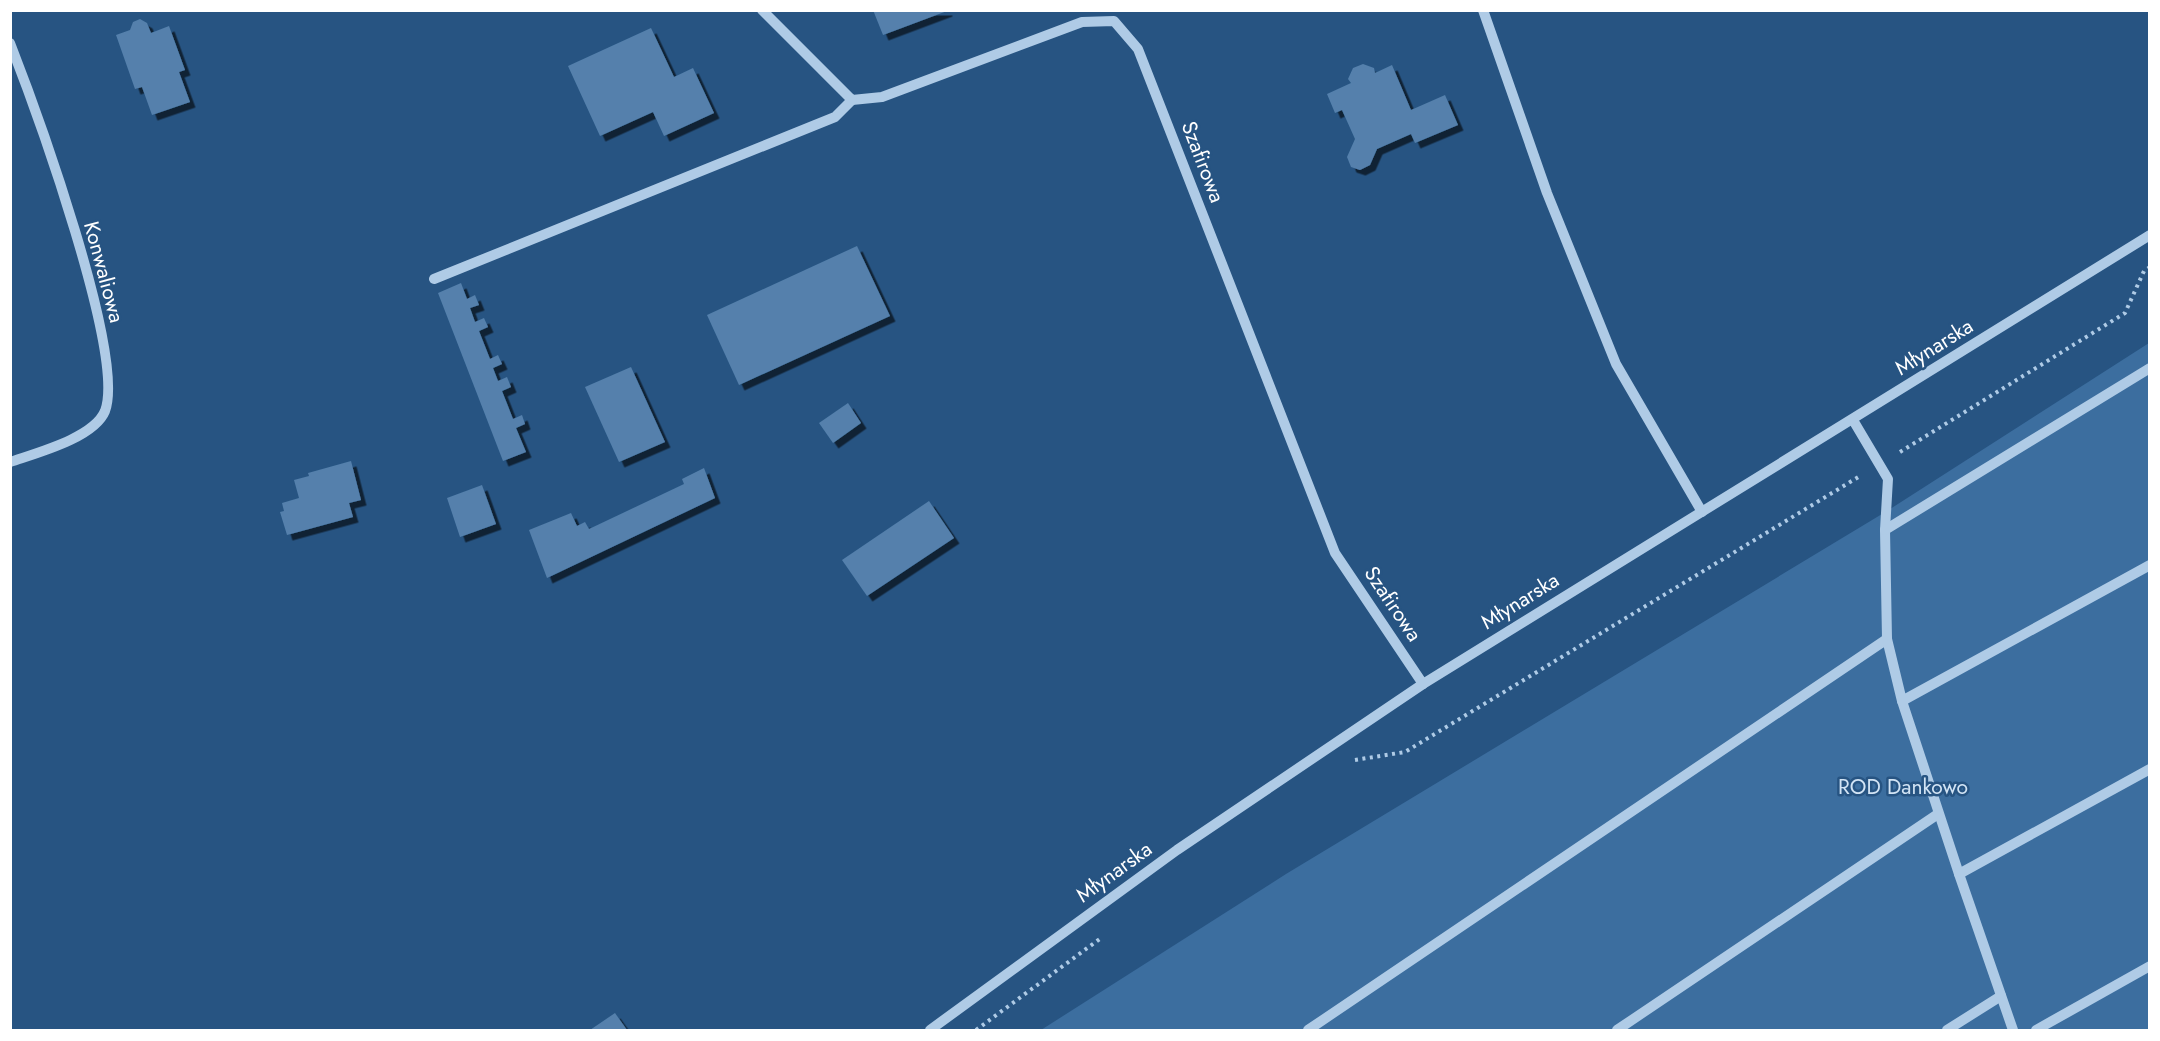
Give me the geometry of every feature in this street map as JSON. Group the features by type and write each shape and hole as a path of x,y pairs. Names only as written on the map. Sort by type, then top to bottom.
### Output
{"street":[{"path":"434,279 835,117 852,100 762,10"},
{"path":"1483,10 1547,193 1616,364 1702,512"},
{"name":"Szafirowa","path":"852,100 882,97 1082,22 1114,21 1138,49 1335,553 1423,684"},
{"name":"Konwaliowa","path":"10,43 33,102 82,257 99,320 108,378 105,412 81,436 10,462"},
{"name":"Młynarska","path":"930,1030 1177,850 1423,684 1854,420 2150,235"},
{"path":"1885,530 2150,368"},
{"path":"1854,420 1888,479 1885,530 1887,639 1902,701 2013,1030"},
{"path":"1902,701 2150,565"},
{"path":"1308,1030 1887,639"},
{"path":"1959,874 2150,769"},
{"path":"1617,1030 1938,813"},
{"path":"2036,1030 2150,966"},
{"path":"1947,1030 2001,996"}],"path":[{"path":"1347,766 1356,760 1406,752 2125,313 2144,271 2150,267"},
{"path":"976,1030 1109,932"}],"green space":[{"name":"ROD Dankowo","path":"2149,343 2149,1030 1041,1030 1286,874 1887,511"}],"building":[{"path":"873,10 947,10 947,11 883,35"},
{"path":"140,19 147,23 151,33 169,26 185,70 179,72 190,102 152,115 142,87 135,89 116,35 130,30 133,22"},
{"path":"651,28 674,77 693,68 714,113 664,136 653,112 600,136 568,66"},
{"path":"1363,64 1374,68 1375,73 1392,65 1411,110 1445,95 1458,125 1415,143 1411,134 1377,149 1370,165 1360,170 1351,167 1347,157 1355,139 1342,110 1335,113 1327,94 1351,83 1348,79 1353,68"},
{"path":"857,246 890,316 739,385 707,315"},
{"path":"461,283 467,299 475,295 479,305 470,308 475,322 484,318 488,327 479,331 490,359 498,355 502,364 493,368 498,381 507,377 511,387 502,391 513,419 522,415 525,424 516,428 526,452 503,461 438,293"},
{"path":"631,367 665,442 619,462 585,387"},
{"path":"848,403 861,423 833,443 819,423"},
{"path":"351,461 361,500 349,503 353,517 287,535 280,512 284,511 282,503 299,498 294,480 309,476 308,473"},
{"path":"704,468 715,498 547,578 529,530 571,513 577,526 585,522 589,529 684,484 682,479"},
{"path":"482,485 496,524 460,537 447,498"},
{"path":"929,501 954,538 867,596 842,560"},
{"path":"615,1013 627,1030 590,1030"}]}
